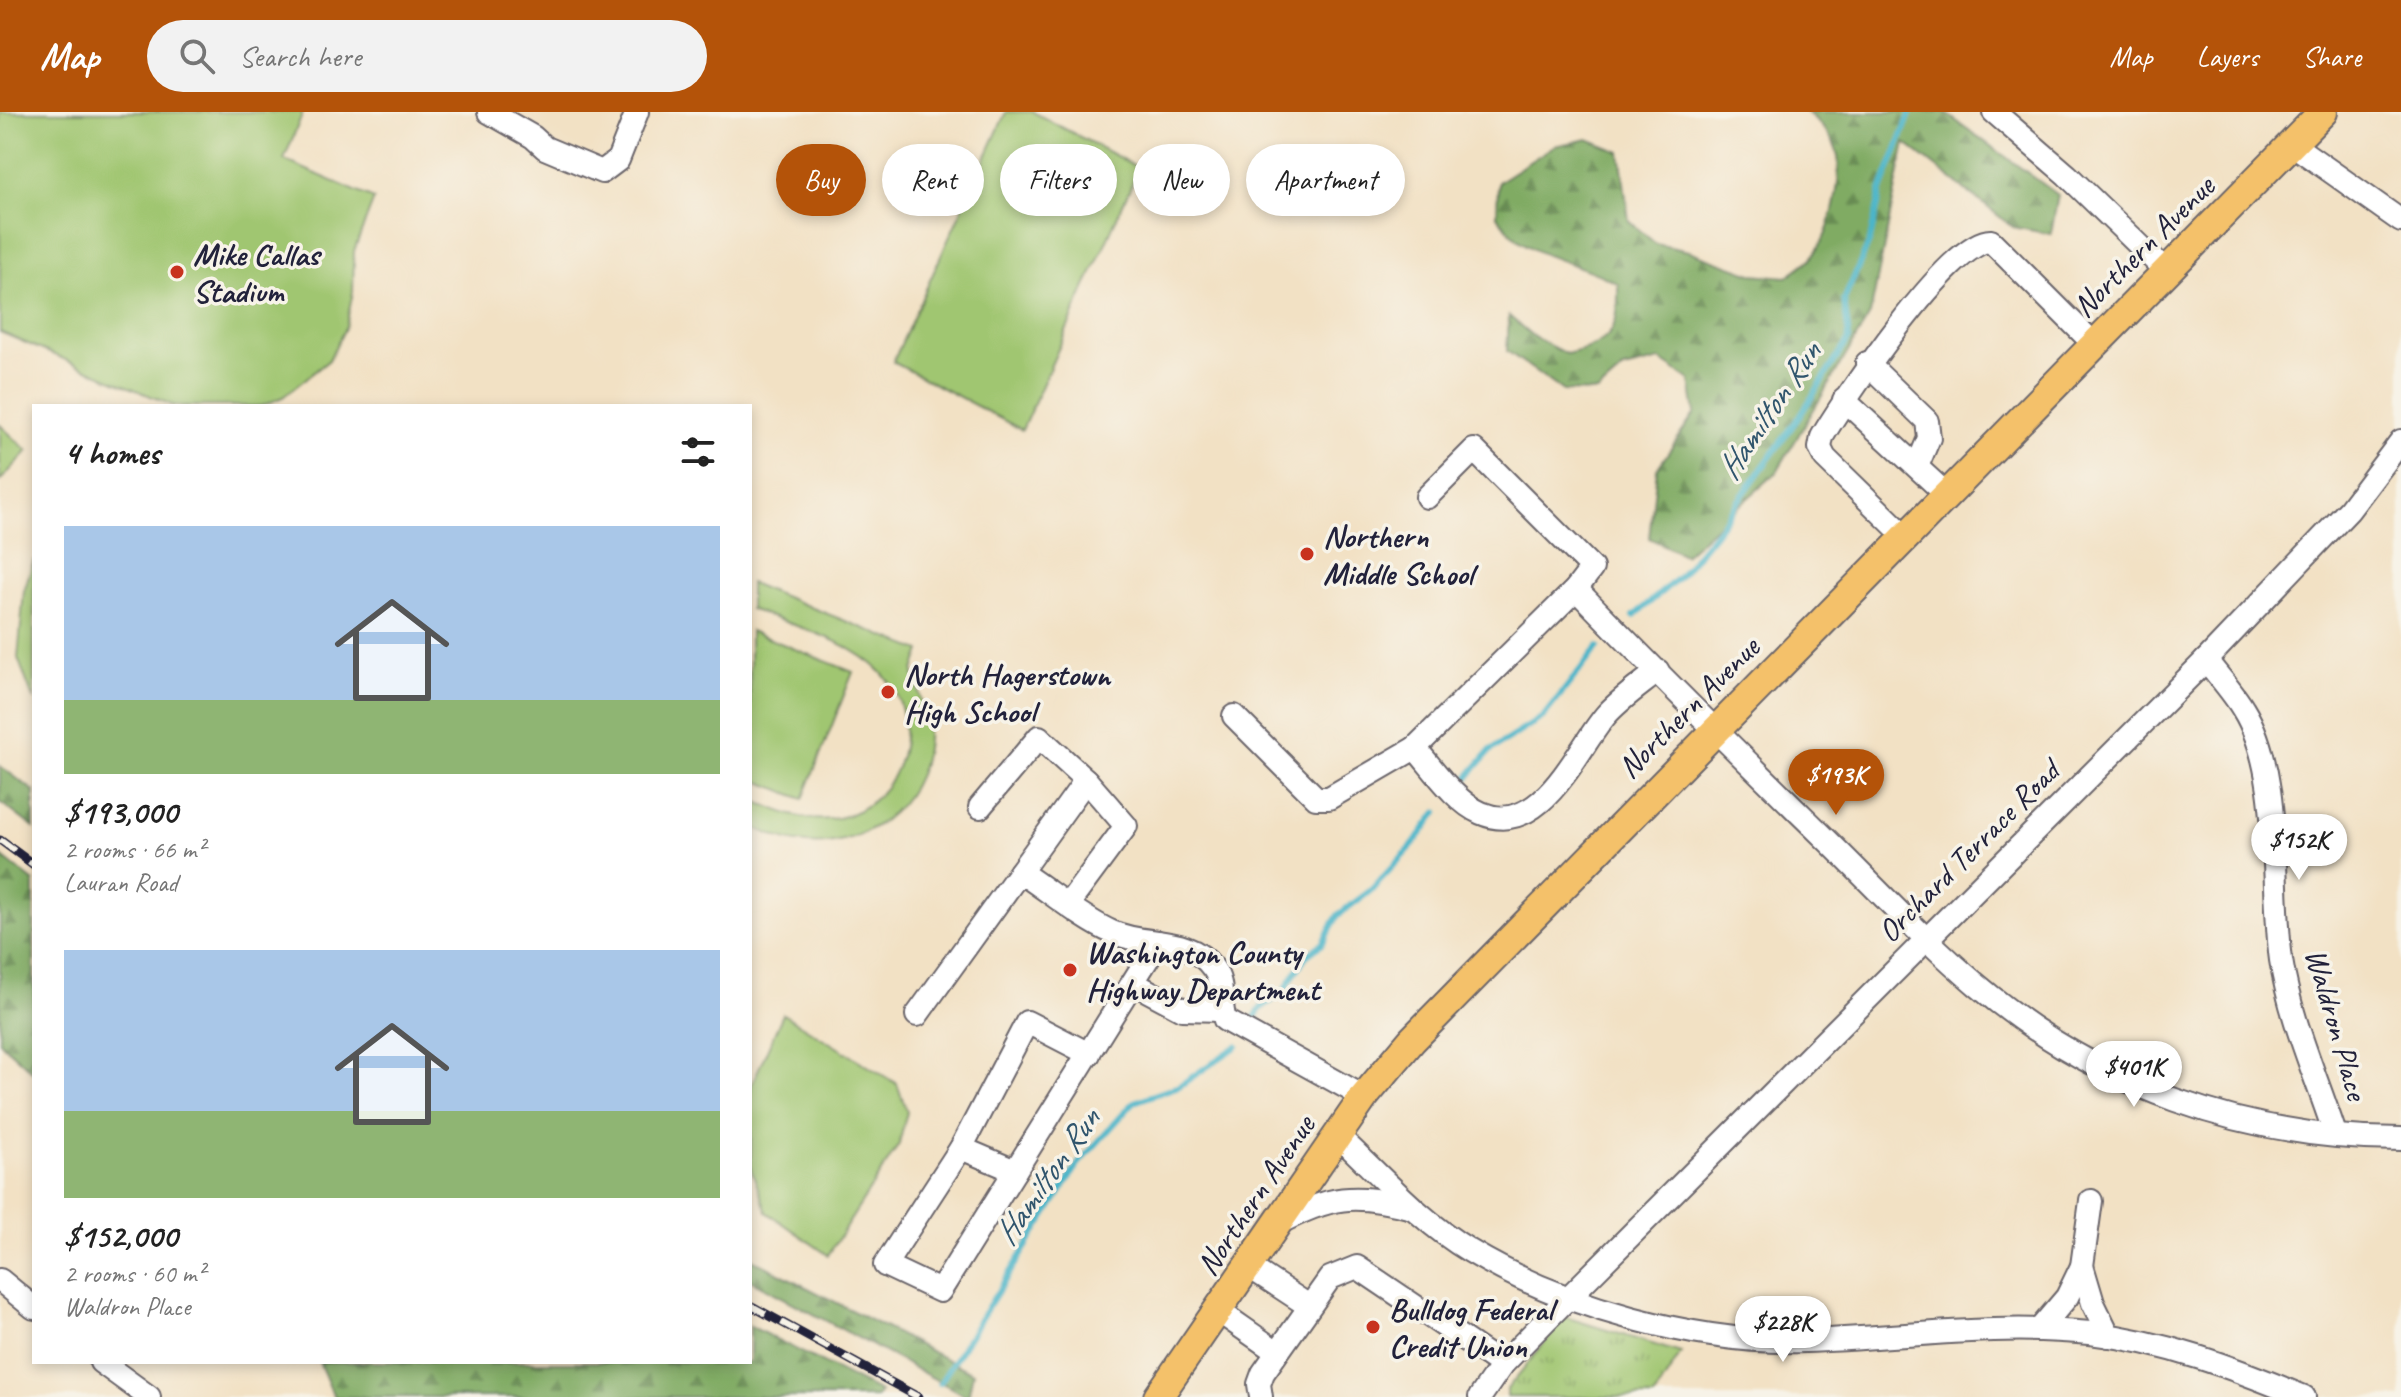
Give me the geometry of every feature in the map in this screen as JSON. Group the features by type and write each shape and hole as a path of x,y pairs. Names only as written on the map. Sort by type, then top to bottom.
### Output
{"main road":[{"name":"Northern Avenue","path":"1158,1397 1364,1097 1452,996 2323,112"}],"street":[{"path":"489,112 533,137 545,148 602,172 618,160 637,112"},
{"path":"1994,112 2067,175 2166,271"},
{"path":"2292,144 2401,221"},
{"path":"1905,536 1825,458 1820,448 1822,437 1867,363 1954,264 1973,245 1985,240 1997,246 2094,344"},
{"path":"1867,363 1927,421 1929,438 1918,464"},
{"path":"1844,400 1895,449 1918,464 1946,494"},
{"name":"Orchard Terrace Road","path":"1480,1397 1502,1365 2206,660 2349,510 2401,441"},
{"path":"1234,716 1316,798 1329,798 1415,748 1576,589 1592,568 1474,450 1427,497"},
{"path":"1576,589 1714,729 1975,984 2094,1068 2214,1113 2280,1128 2401,1139"},
{"name":"Waldron Place","path":"2206,660 2243,709 2254,732 2270,813 2281,960 2335,1134"},
{"path":"1415,748 1468,805 1495,817 1510,817 1529,810 1546,798 1607,714 1658,671"},
{"path":"980,807 1039,737 1086,780 1126,826 1069,903"},
{"path":"917,1015 1086,780"},
{"path":"1020,872 1110,932 1143,943 1174,943 1203,956 1216,970 1225,1020 1364,1097"},
{"path":"1089,1054 1027,1022 961,1148 885,1265 940,1291 1089,1054 1158,942"},
{"path":"1133,983 1182,1009 1222,1010"},
{"path":"1337,1135 1417,1210 1471,1252 1570,1298 1628,1318 1687,1331 1761,1340 1806,1341 1946,1330 2039,1330 2109,1336 2169,1347 2225,1364 2304,1397"},
{"path":"961,1148 1015,1171"},
{"path":"1276,1224 1320,1202 1345,1197 1374,1198 1417,1210"},
{"path":"2039,1330 2067,1297 2082,1266 2091,1201"},
{"path":"1248,1266 1309,1306"},
{"path":"2082,1266 2109,1336"},
{"path":"1261,1397 1259,1384 1309,1306 1330,1278 1357,1267 1502,1365"},
{"path":"0,1280 32,1306"},
{"path":"1217,1310 1277,1352"},
{"path":"104,1364 149,1397"}],"green space":[{"name":"Mike Callas Stadium","path":"0,112 303,112 284,160 374,199 354,251 353,292 346,326 329,360 283,397 267,404 169,404 0,332"},
{"path":"1006,112 1033,112 1094,144 1000,144 1000,216 1117,216 1117,156 1133,165 1133,181 1022,430 893,362 959,216 984,216 984,161"},
{"path":"1806,112 1944,112 2058,195 2051,234 2013,227 1905,143 1870,315 1776,473 1684,555 1649,538 1657,469 1695,413 1690,380 1660,360 1624,369 1598,392 1563,391 1507,351 1509,316 1535,338 1566,354 1594,345 1610,332 1614,324 1618,284 1546,255 1516,238 1497,216 1498,182 1554,146 1588,139 1620,152 1629,221 1656,244 1689,251 1752,274 1787,277 1818,249 1829,224 1838,182 1838,157 1834,144"},
{"path":"0,425 28,451 0,481"},
{"path":"32,565 32,696 18,658 24,591"},
{"path":"752,584 921,651 914,672 927,723 923,764 914,786 901,804 865,832 844,840 821,843 791,841 752,827 752,800 804,818 838,818 860,810 878,796 892,778 901,757 904,735 902,712 895,691 881,672 837,642 752,610"},
{"path":"752,632 853,672 803,799 752,779"},
{"path":"0,766 32,790 32,826 0,802"},
{"path":"0,855 32,880 32,1071 0,1042"},
{"path":"783,1014 897,1084 907,1112 899,1144 828,1255 767,1212 752,1172 752,1084"},
{"path":"752,1259 973,1373 968,1397 752,1281"},
{"path":"1565,1317 1681,1353 1654,1397 1507,1397 1507,1389"},
{"path":"752,1327 880,1392 876,1397 334,1397 320,1364 752,1364"}],"waterway":[{"name":"Hamilton Run","path":"1634,616 1679,577 1716,532 1799,417 1849,339 1844,300 1870,240 1881,191 1911,112"},
{"name":"Hamilton Run","path":"1467,778 1491,750 1543,717 1598,647"},
{"name":"Hamilton Run","path":"1249,1026 1261,1008 1282,994 1306,956 1322,944 1338,915 1370,891 1413,845 1437,812"},
{"name":"Hamilton Run","path":"940,1383 1079,1163 1134,1102 1179,1086 1237,1046"}],"railway":[{"path":"0,840 32,864"},
{"path":"752,1306 918,1397"}],"place":[{"name":"Mike Callas Stadium","path":"177,272"},
{"name":"Northern Middle School","path":"1307,554"},
{"name":"North Hagerstown High School","path":"888,692"},
{"name":"Washington County Highway Department","path":"1070,970"},
{"name":"Bulldog Federal Credit Union","path":"1373,1327"}]}
